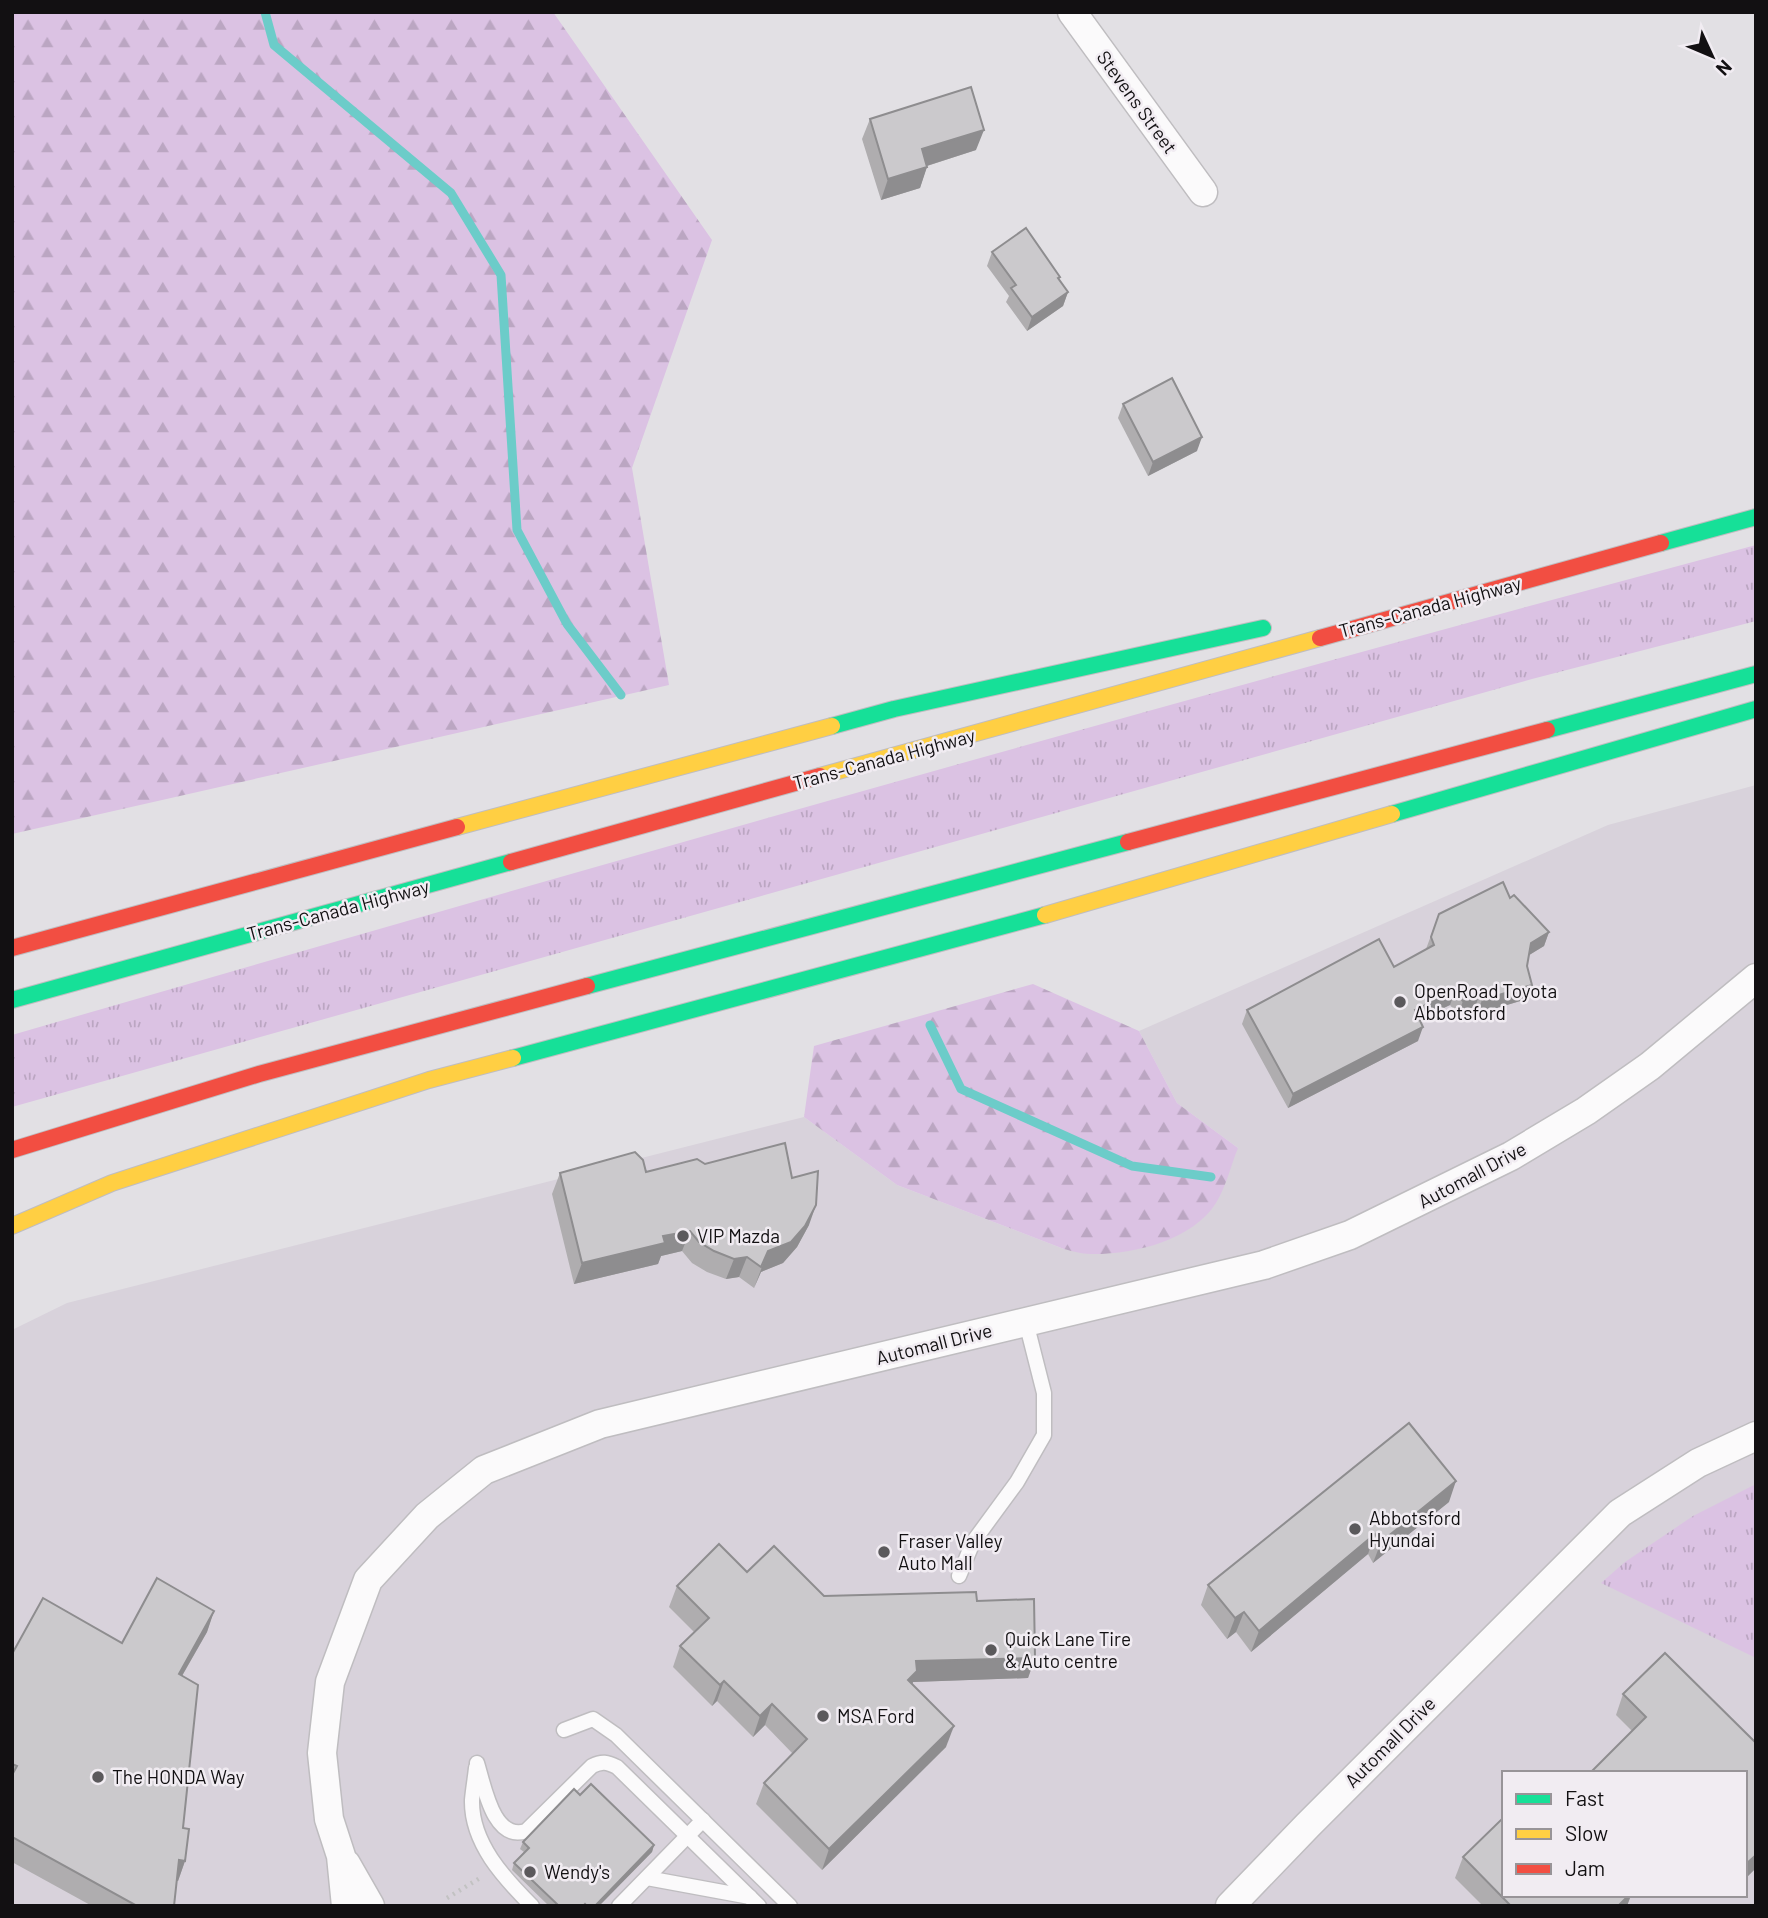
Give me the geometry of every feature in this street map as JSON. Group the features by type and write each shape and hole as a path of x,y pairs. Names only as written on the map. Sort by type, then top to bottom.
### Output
{"highway":[{"path":"1420,593 1756,515"},
{"name":"Trans-Canada Highway","path":"12,1000 1756,515"},
{"path":"12,948 894,709 1285,624"},
{"path":"12,1150 259,1074 1756,674"},
{"path":"12,1226 112,1183 429,1080 1034,918 1756,709"},
{"path":"12,939 78,930"}],"street":[{"name":"Stevens Street","path":"1072,12 1203,192"},
{"name":"Automall Drive","path":"370,1906 341,1856 329,1819 321,1753 330,1682 368,1580 427,1516 484,1470 600,1424 1264,1265 1350,1235 1511,1156 1586,1111 1650,1066 1756,978"},
{"name":"Automall Drive","path":"1230,1906 1333,1799 1620,1513 1698,1463 1756,1436"},
{"name":"Automall Drive","path":"341,1856 346,1906"}],"lane":[{"path":"959,1576 974,1542 1017,1482 1044,1435 1044,1393 1026,1322"},
{"path":"564,1730 593,1719 615,1735 790,1906"},
{"path":"532,1906 496,1869 476,1823 472,1802 477,1763 495,1816 513,1834 526,1831 584,1772 600,1762 608,1762 617,1767 755,1901"},
{"path":"619,1906 703,1820"},
{"path":"647,1878 755,1901"}],"path":[{"path":"447,1898 496,1869"}],"shaded area":[{"name":"Fraser Valley Auto Mall","path":"1756,785 1756,1906 12,1906 12,1330 67,1303 804,1117 897,1185 1064,1249 1238,1148 1177,1103 1139,1031 1608,825"}],"green space":[{"path":"12,12 553,12 712,240 632,468 669,685 12,834"},
{"path":"1756,545 1756,621 1532,679 12,1107 12,1035 882,786"},
{"path":"1033,984 1139,1031 1177,1103 1238,1148 1216,1203 1192,1227 1160,1243 1124,1252 1087,1254 1064,1249 897,1185 804,1117 814,1046"},
{"path":"1756,1484 1756,1658 1601,1583 1625,1562 1693,1516"}],"building":[{"path":"971,87 984,130 922,149 927,167 888,179 870,119"},
{"path":"1026,228 1068,292 1032,317 1011,288 1016,285 992,252"},
{"path":"1172,378 1202,437 1153,462 1123,404"},
{"name":"OpenRoad Toyota Abbotsford","path":"1503,882 1510,898 1514,895 1549,932 1531,943 1527,966 1532,985 1482,1000 1479,996 1463,1001 1455,991 1415,1010 1423,1027 1293,1094 1247,1010 1379,939 1394,967 1434,945 1431,937 1439,914"},
{"name":"VIP Mazda","path":"785,1143 792,1178 818,1171 816,1205 805,1226 791,1242 768,1251 761,1267 747,1257 734,1259 714,1251 699,1242 690,1231 663,1236 665,1243 582,1263 560,1173 635,1152 643,1160 646,1172 697,1159 705,1164"},
{"name":"Abbotsford Hyundai","path":"1409,1423 1456,1481 1381,1542 1375,1534 1259,1631 1244,1612 1235,1618 1208,1585"},
{"name":"MSA Ford","path":"719,1544 747,1572 774,1546 824,1596 976,1592 977,1601 1034,1599 1035,1658 916,1661 917,1671 908,1680 954,1726 829,1849 764,1783 807,1739 772,1704 760,1716 724,1681 720,1685 680,1646 709,1618 677,1586"},
{"name":"The HONDA Way","path":"157,1578 214,1611 179,1674 198,1685 183,1828 189,1829 185,1861 179,1860 174,1906 137,1906 12,1837 12,1775 17,1766 12,1764 12,1654 43,1598 122,1643"},
{"path":"1665,1653 1756,1743 1756,1855 1747,1863 1747,1771 1592,1771 1646,1717 1623,1694"},
{"path":"591,1784 654,1845 595,1906 559,1906 514,1863 529,1848 523,1842 574,1789 580,1795"},
{"path":"1502,1819 1502,1897 1463,1857"},
{"path":"1502,1897 1627,1897 1618,1906 1511,1906"}],"waterway":[{"path":"265,12 274,45 451,193 501,275 517,530 567,624 621,695"},
{"path":"930,1025 961,1089 1132,1166 1211,1177"}],"traffic: fast":[{"path":"1661,543 1756,517"},
{"path":"832,726 894,709 1263,628"},
{"path":"1547,730 1756,674"},
{"path":"1392,814 1756,709"},
{"path":"587,986 1128,842"},
{"path":"12,1000 511,862"},
{"path":"513,1058 1045,915"}],"traffic: slow":[{"path":"820,776 1320,638"},
{"path":"457,827 832,726"},
{"path":"1045,915 1392,814"},
{"path":"12,1226 112,1183 429,1080 513,1058"}],"traffic: jam":[{"path":"1320,638 1661,543"},
{"path":"1128,842 1547,730"},
{"path":"511,862 820,776"},
{"path":"12,948 457,827"},
{"path":"12,1150 259,1074 587,986"}],"place":[{"name":"OpenRoad Toyota Abbotsford","path":"1400,1002"},
{"name":"VIP Mazda","path":"683,1236"},
{"name":"Abbotsford Hyundai","path":"1355,1529"},
{"name":"Fraser Valley Auto Mall","path":"884,1552"},
{"name":"Quick Lane Tire & Auto centre","path":"991,1650"},
{"name":"MSA Ford","path":"823,1716"},
{"name":"The HONDA Way","path":"98,1777"},
{"name":"Wendy's","path":"530,1872"}]}
